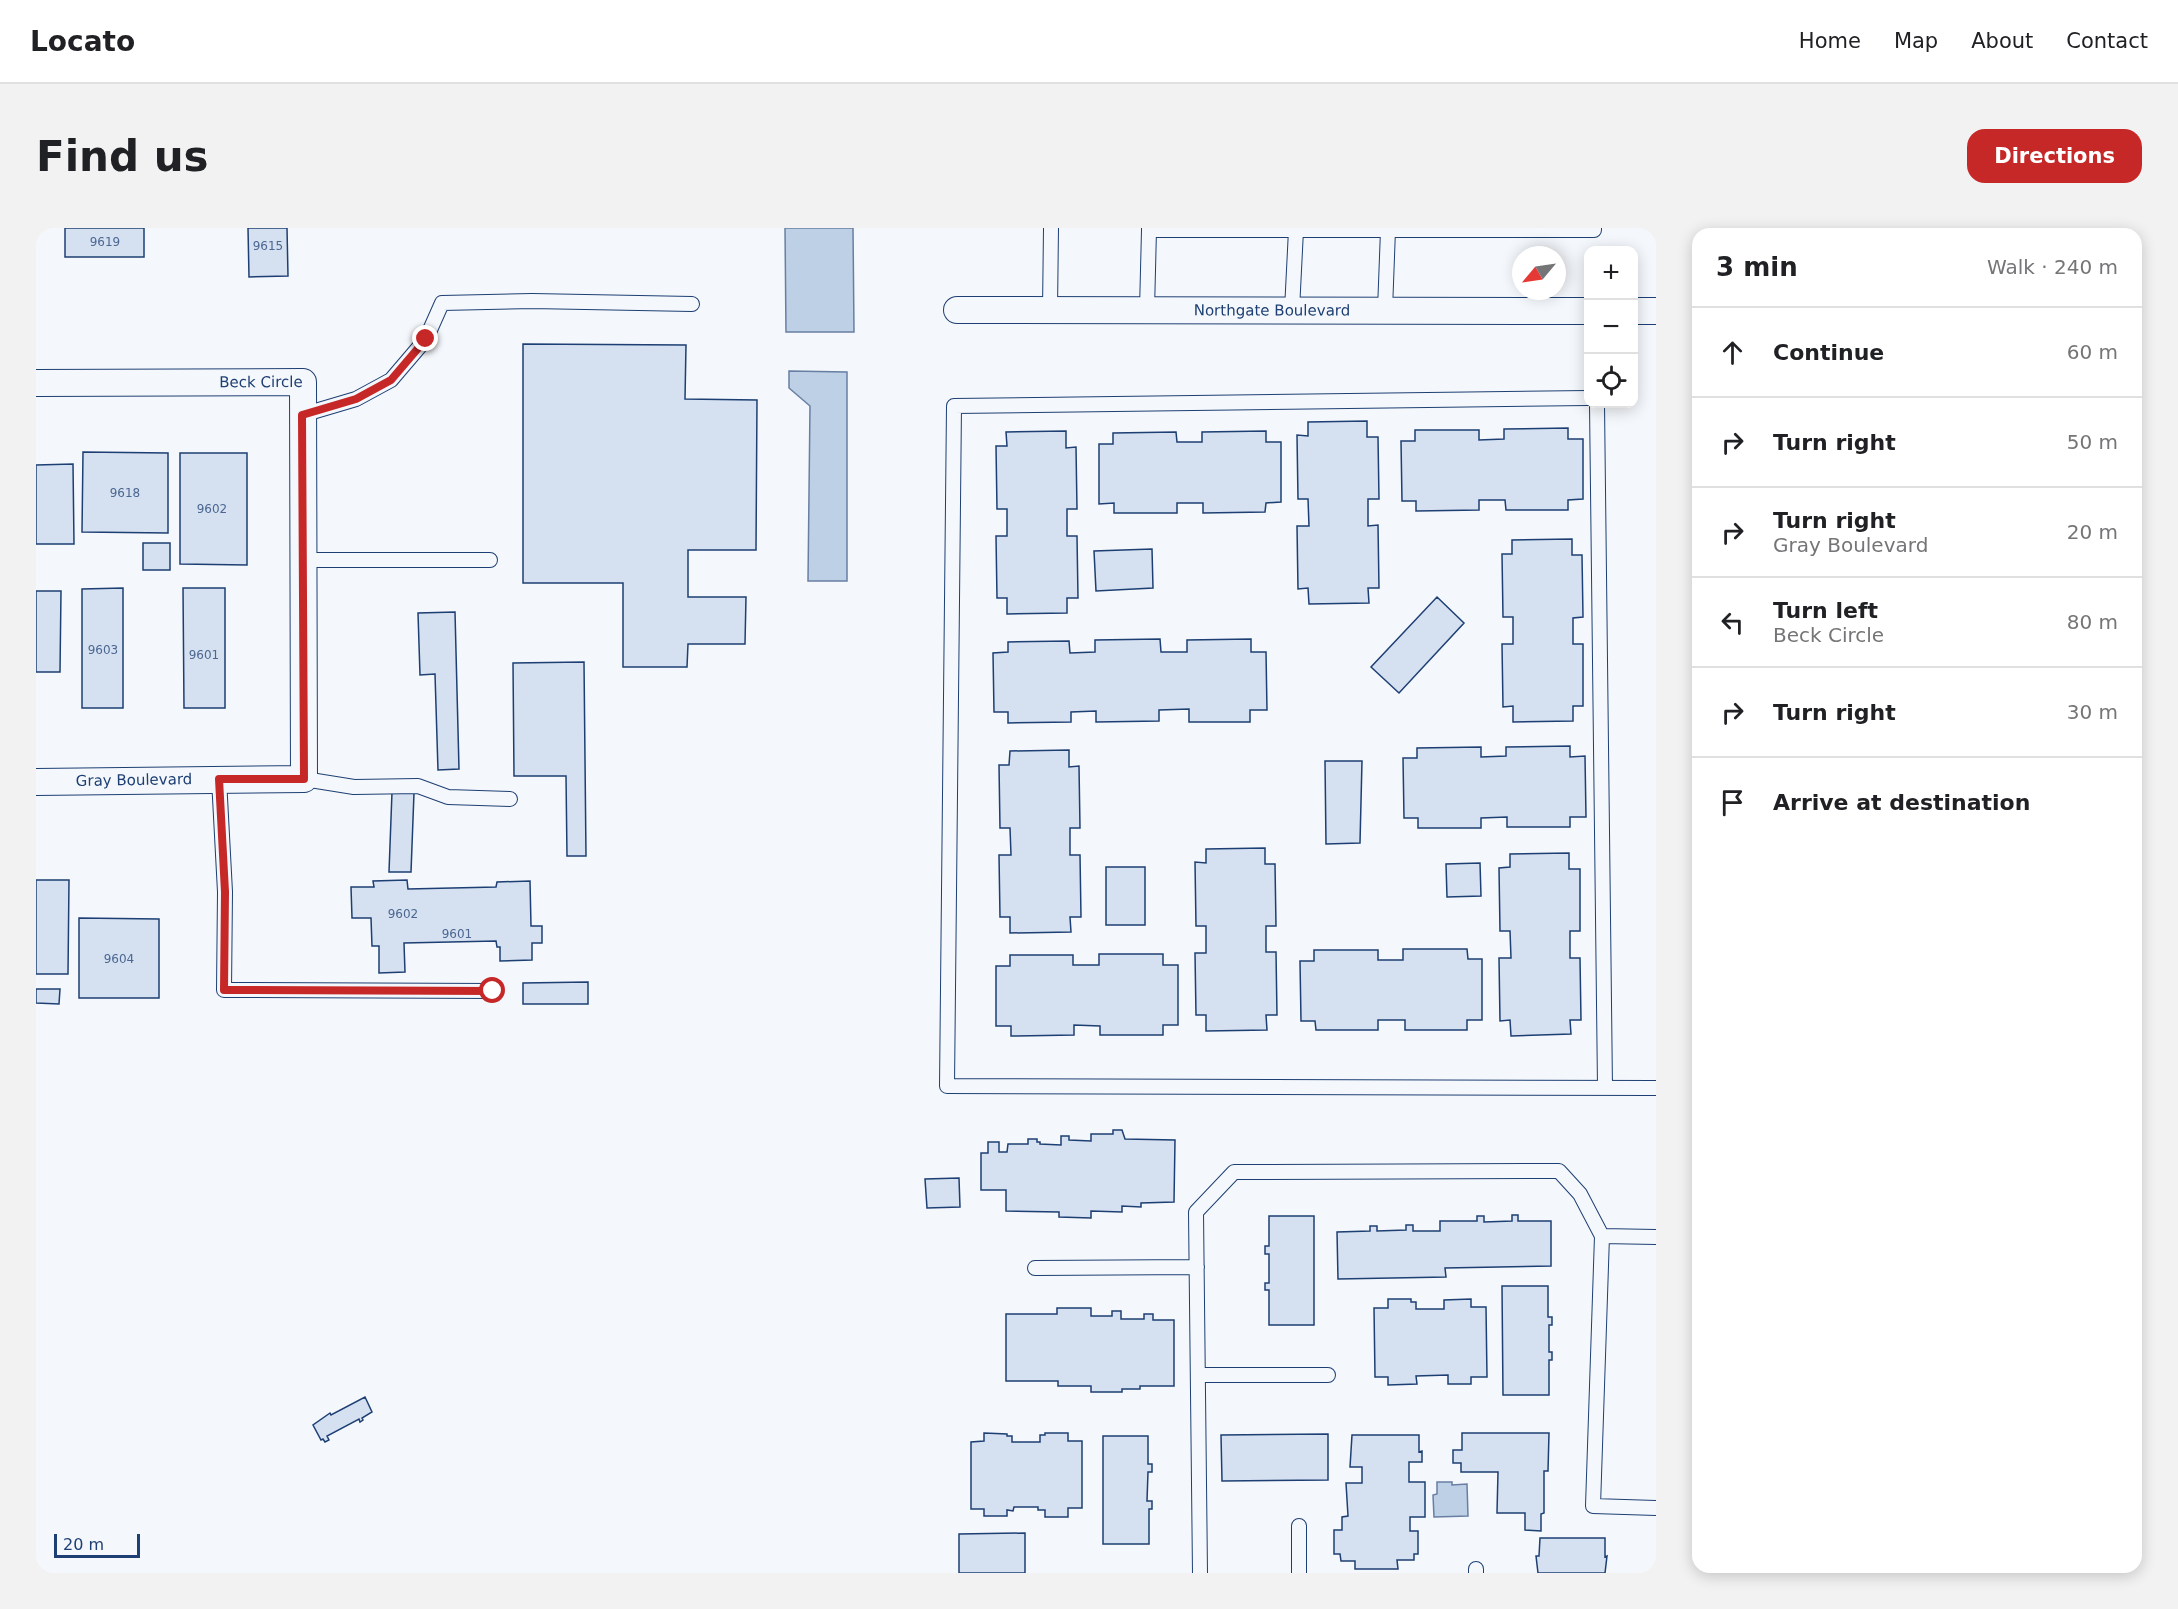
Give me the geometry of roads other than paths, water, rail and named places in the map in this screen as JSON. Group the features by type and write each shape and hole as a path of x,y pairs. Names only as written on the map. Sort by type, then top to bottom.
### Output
{"street":[{"name":"Northgate Boulevard","path":"957,310 1584,310"},
{"path":"1638,311 1656,311"},
{"name":"Beck Circle","path":"36,383 303,382 304,779"},
{"name":"Gray Boulevard","path":"36,782 304,779"}],"lane":[{"path":"1050,310 1051,228"},
{"path":"1147,310 1149,229 1594,230 1594,228"},
{"path":"1292,310 1296,230"},
{"path":"1385,310 1388,230"},
{"path":"302,415 356,399 391,380 426,339 442,303 532,301 692,304"},
{"path":"1584,398 954,406 947,1086 1656,1088"},
{"path":"1597,408 1605,1088"},
{"path":"304,560 490,560"},
{"path":"219,779 225,892 224,990 493,991"},
{"path":"304,779 354,787 418,786 448,797 510,799"},
{"path":"1200,1573 1196,1212 1234,1172 1559,1171 1580,1194 1602,1236 1593,1506 1656,1508"},
{"path":"1602,1236 1656,1237"},
{"path":"1035,1268 1197,1267"},
{"path":"1198,1375 1328,1375"},
{"path":"1299,1526 1299,1573"}],"water":[{"path":"785,228 853,228 854,332 786,332"},
{"path":"789,371 847,372 847,581 808,581 810,406 789,388"},
{"path":"1437,1482 1452,1482 1452,1485 1467,1484 1468,1516 1434,1517 1433,1495 1437,1494"}]}
